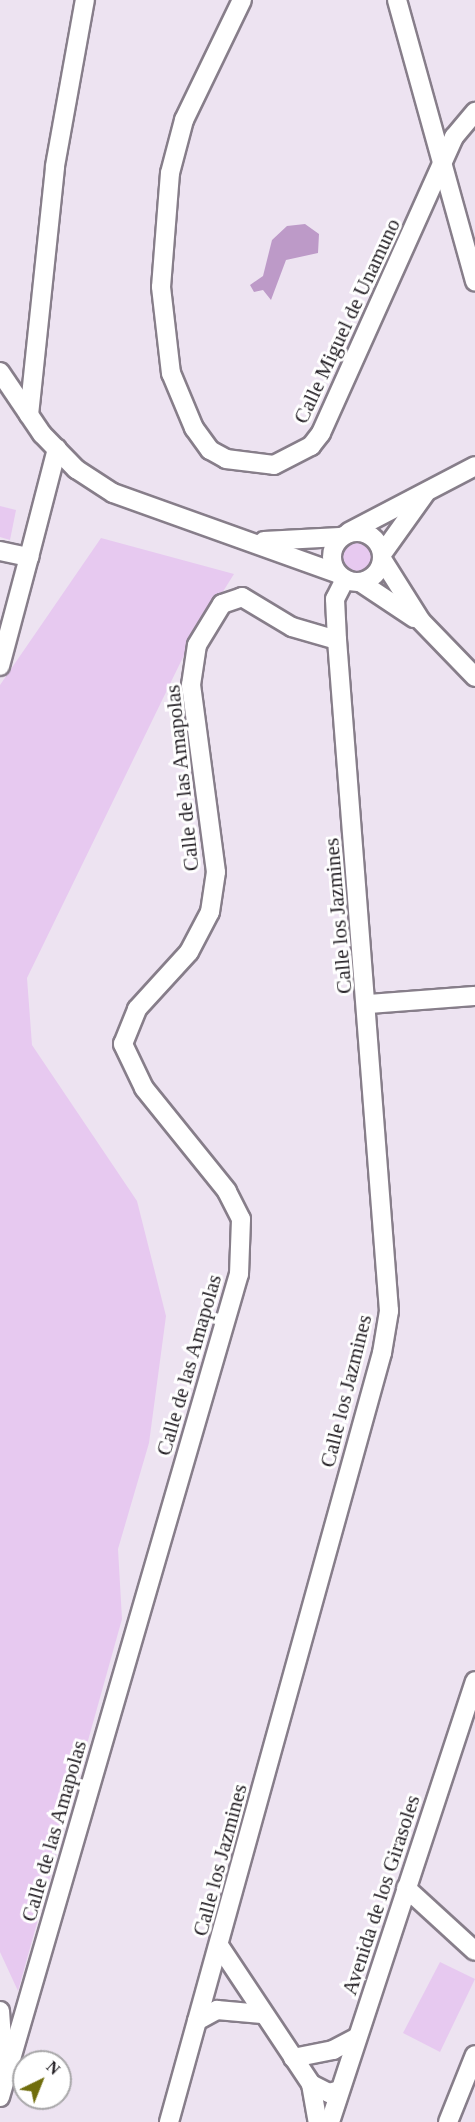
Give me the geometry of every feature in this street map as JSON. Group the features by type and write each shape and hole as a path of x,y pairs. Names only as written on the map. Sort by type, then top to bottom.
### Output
{"street":[{"path":"29,415 55,166 85,0"},
{"name":"Calle Miguel de Unamuno","path":"243,0 184,120 170,173 162,276 171,373 194,428 210,450 254,467 284,461 311,446 441,173 454,137 475,112"},
{"path":"397,0 441,173 475,281"},
{"path":"0,372 29,415 57,449 113,493 259,541 348,578 421,621"},
{"path":"0,666 57,449"},
{"path":"348,578 332,559 344,535 475,466"},
{"path":"348,578 375,574 382,556 428,491"},
{"path":"259,541 370,535 421,621 475,677"},
{"path":"0,551 29,557"},
{"name":"Calle los Jazmines","path":"169,2122 220,1947 389,1311 368,1004 337,640 335,599 348,578"},
{"name":"Calle de las Amapolas","path":"2,2089 239,1275 241,1220 227,1191 144,1088 123,1044 137,1009 189,952 210,912 216,872 191,685 197,645 222,604 242,597 292,627 337,640"},
{"path":"368,1004 475,996"},
{"name":"Avenida de los Girasoles","path":"330,2122 475,1681"},
{"path":"406,1888 475,1952"},
{"path":"220,1947 262,2014 302,2057 318,2122"},
{"path":"197,2021 216,2010 262,2014"},
{"path":"0,2011 2,2089"},
{"path":"302,2057 357,2037"},
{"path":"448,2122 475,2055"},
{"path":"302,2057 330,2064 342,2085 329,2093 310,2084"}],"shaded area":[{"path":"305,224 319,234 318,253 286,260 271,300 263,290 254,292 250,285 263,276 272,240 287,226"},
{"path":"0,506 16,510 10,540 0,537"},
{"path":"101,538 234,574 187,649 27,978 32,1045 137,1201 166,1316 149,1443 118,1549 122,1619 18,1991 0,1952 0,685"},
{"path":"357,540 369,545 374,557 369,569 357,574 345,569 340,557 345,545"},
{"path":"440,1962 475,1979 440,2052 403,2033"}]}
